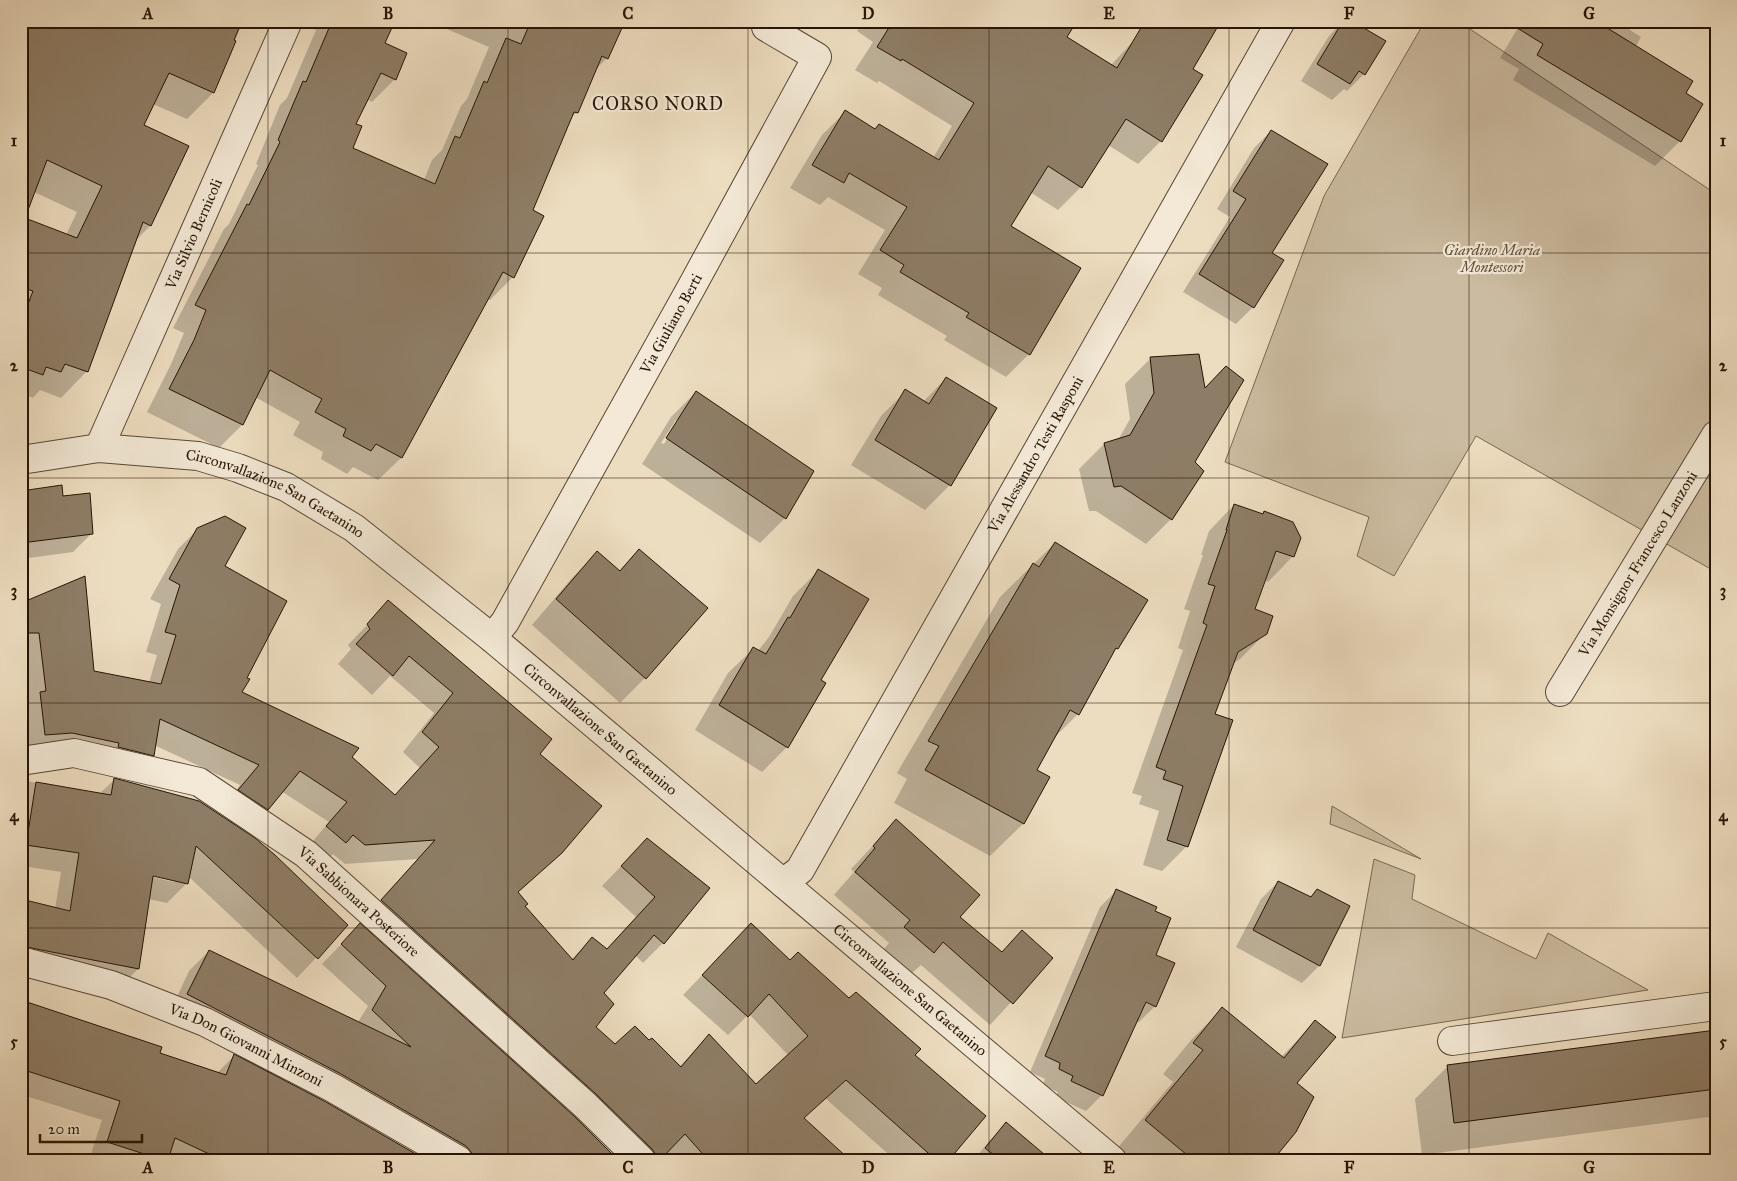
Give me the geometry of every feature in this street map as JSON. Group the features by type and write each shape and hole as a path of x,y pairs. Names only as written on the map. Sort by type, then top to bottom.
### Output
{"street":[{"name":"Via Silvio Bernicoli","path":"99,448 288,21"},
{"name":"Via Alessandro Testi Rasponi","path":"784,883 800,870 1280,21"},
{"name":"Via Giuliano Berti","path":"492,638 505,622 817,57 766,27"},
{"name":"Via Monsignor Francesco Lanzoni","path":"1560,692 1716,435"},
{"name":"Circonvallazione San Gaetanino","path":"21,460 99,448 198,456 238,468 286,487 354,528 492,638 1112,1160"},
{"name":"Via Sabbionara Posteriore","path":"21,762 74,753 199,782 306,854 586,1105 640,1160"},
{"name":"Via Don Giovanni Minzoni","path":"21,962 111,985 205,1022 333,1088 458,1160"},
{"path":"1452,1041 1716,1006"}],"green space":[{"name":"Giardino Maria Montessori","path":"1425,21 1458,21 1716,194 1716,572 1476,436 1394,576 1357,556 1369,517 1225,462 1324,196"},
{"path":"1332,806 1421,859 1330,824"},
{"path":"1374,859 1415,875 1412,899 1536,959 1548,933 1648,990 1342,1038"}],"building":[{"path":"21,21 242,21 234,40 236,41 214,93 169,73 144,125 189,146 151,226 143,222 88,372 65,364 61,372 46,367 43,375 21,367 21,322 33,291 21,287","holes":["47,160 102,186 77,238 25,218"]},
{"path":"332,21 395,21 385,43 407,53 396,80 381,73 356,124 362,126 353,148 435,184 455,136 460,138 484,81 487,83 506,38 521,44 531,21 608,21 622,28 608,59 602,56 578,113 574,112 533,210 544,216 514,278 503,272 402,458 376,444 371,451 343,436 346,429 315,412 322,399 270,370 243,425 169,389 194,340 206,310 195,305 247,204 249,205 280,142 278,140 303,81 306,82"},
{"path":"893,21 1077,21 1067,37 1117,68 1145,21 1221,21 1193,69 1203,75 1162,142 1126,119 1082,188 1048,166 1011,226 1081,268 1030,355 966,317 969,313 900,272 904,265 880,250 907,207 849,173 844,183 812,165 845,110 875,129 879,124 939,160 974,103 902,59 901,61 877,47"},
{"path":"1343,21 1352,21 1386,41 1365,75 1359,71 1350,84 1317,64"},
{"path":"1506,21 1596,21 1693,81 1686,93 1703,104 1681,142 1537,55 1543,44"},
{"path":"1271,130 1328,164 1272,253 1284,260 1254,308 1199,274 1246,199 1233,191"},
{"path":"1199,354 1205,388 1226,366 1244,380 1195,462 1204,471 1172,520 1121,486 1114,487 1104,443 1130,435 1154,393 1150,357"},
{"path":"946,377 997,408 951,486 875,440 905,389 929,404"},
{"path":"696,391 814,471 786,519 666,438"},
{"path":"62,485 63,496 90,493 93,534 21,543 21,491"},
{"path":"1234,504 1263,514 1264,511 1293,522 1301,538 1294,557 1276,551 1255,609 1273,616 1267,634 1238,652 1215,714 1233,720 1188,847 1167,840 1183,786 1163,779 1166,771 1156,767 1207,625 1203,623 1215,586 1208,584"},
{"path":"225,516 246,528 225,566 287,601 247,678 250,679 242,692 359,748 352,757 395,795 439,747 422,732 453,693 409,656 393,676 356,644 370,629 367,624 388,600 552,739 540,754 602,806 562,853 518,892 528,904 525,906 573,960 592,937 607,949 655,897 621,866 647,838 710,888 664,944 654,935 604,993 614,1004 596,1027 615,1044 635,1026 649,1040 652,1038 681,1067 709,1034 756,1084 808,1036 769,994 748,1017 702,975 751,923 790,960 798,952 849,998 856,992 921,1049 915,1055 986,1116 949,1160 936,1160 846,1080 804,1118 850,1160 708,1160 685,1134 660,1160 656,1160 656,1155 652,1149 596,1094 381,900 435,840 365,845 353,835 346,843 326,826 347,802 300,771 268,810 238,790 259,765 160,719 154,756 118,747 119,743 72,733 45,735 40,692 46,691 39,633 21,633 21,603 85,576 94,671 161,684 176,635 165,632 180,585 169,579 197,528"},
{"path":"1055,542 1148,600 1118,649 1116,648 1079,715 1070,710 1037,770 1050,777 1024,824 925,770 939,746 928,741 1033,563 1039,567"},
{"path":"639,549 708,608 646,679 556,599 597,551 620,571"},
{"path":"818,569 869,599 821,680 826,683 788,748 719,705 753,647 766,654 788,617 790,618"},
{"path":"114,778 199,801 255,838 348,925 318,959 196,846 188,884 153,876 139,969 21,946 21,899 70,911 79,853 26,845 36,782 111,795"},
{"path":"896,819 980,895 960,917 1002,952 1022,930 1053,958 1013,1004 943,942 934,953 904,927 910,920 855,872 875,848 873,846"},
{"path":"1278,881 1311,897 1317,889 1350,906 1320,966 1253,930"},
{"path":"1116,889 1157,907 1155,911 1171,918 1156,955 1175,963 1156,1007 1146,1002 1103,1096 1071,1081 1073,1076 1059,1069 1060,1063 1045,1056"},
{"path":"360,923 574,1116 618,1160 474,1160 466,1146 341,1074 187,994 209,950 411,1047 372,1010 386,986 341,944"},
{"path":"21,1000 162,1047 160,1053 226,1075 234,1054 326,1102 426,1160 222,1160 175,1138 168,1160 163,1160 107,1142 120,1101 21,1069"},
{"path":"1222,1007 1284,1058 1315,1020 1336,1037 1297,1083 1314,1097 1296,1132 1273,1160 1193,1160 1145,1120 1203,1050 1193,1043"},
{"path":"1716,1030 1716,1089 1454,1123 1447,1065"},
{"path":"1006,1122 1051,1160 1000,1160 985,1148"}],"district":[{"name":"CORSO NORD","path":"658,104"}]}
